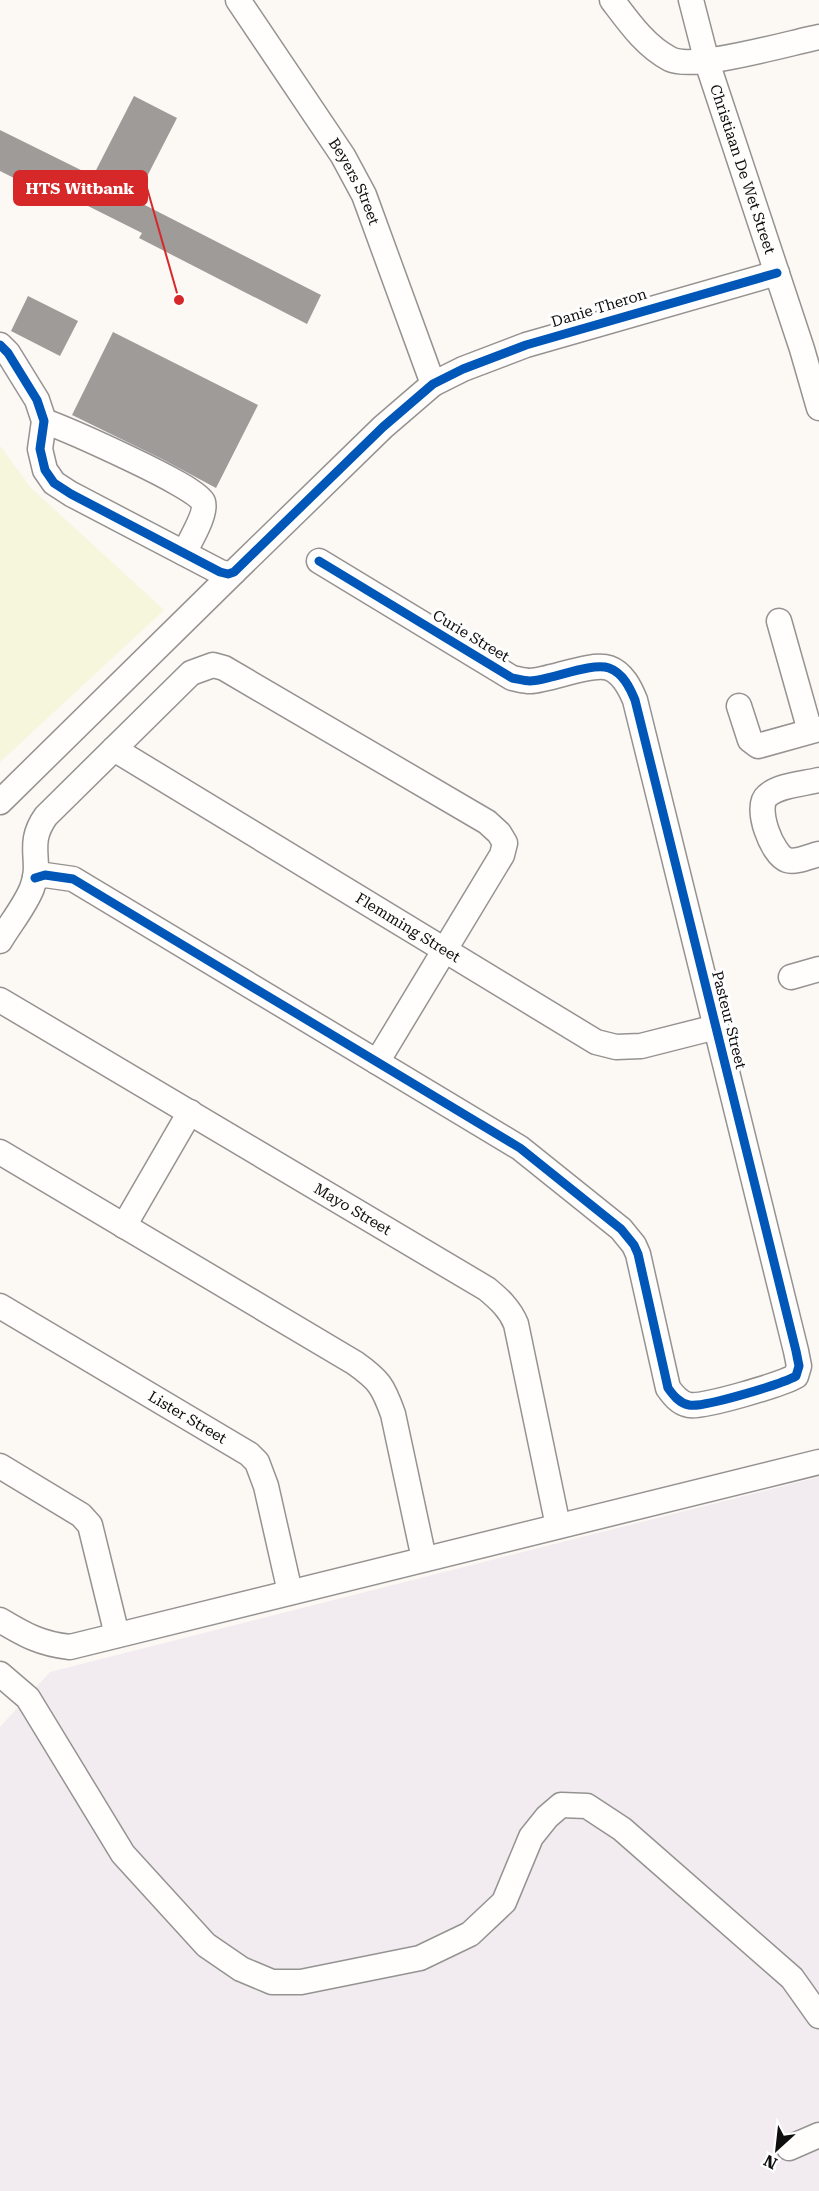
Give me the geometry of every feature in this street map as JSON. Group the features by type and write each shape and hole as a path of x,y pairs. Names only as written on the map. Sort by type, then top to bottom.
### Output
{"street":[{"name":"Beyers Street","path":"238,0 344,156 364,195 433,384"},
{"path":"612,0 628,22 652,47 672,60 707,62 819,37"},
{"name":"Christiaan De Wet Street","path":"691,0 707,62 777,273 810,346 819,408"},
{"name":"Danie Theron","path":"0,802 383,427 433,384 464,369 526,345 777,273"},
{"path":"0,345 8,353 37,400 44,421 40,449 45,470 54,483 220,572 228,574 234,572"},
{"path":"44,421 68,429 198,495 204,503 203,512 184,553"},
{"name":"Curie Street","path":"319,561 512,678 529,681 596,668 609,668 620,675"},
{"path":"739,706 750,740 758,746 815,730 779,621"},
{"path":"0,941 32,889 35,878 36,829 46,816 191,673 213,665 224,668 487,822 499,833 505,843 502,855 377,1062 73,879 45,874 35,878"},
{"name":"Pasteur Street","path":"377,1062 520,1148 629,1238 638,1254 668,1388 680,1402 694,1406 774,1386 796,1376 799,1366 796,1351 635,700 628,684 620,675"},
{"name":"Flemming Street","path":"114,749 596,1042 616,1047 640,1046 716,1027"},
{"path":"819,780 775,790 764,798 762,805 772,847 783,858 792,861 819,854"},
{"path":"791,976 819,969"},
{"name":"Mayo Street","path":"0,1000 487,1289 502,1302 512,1314 516,1324 558,1526"},
{"path":"124,1226 190,1112"},
{"path":"0,1152 355,1363 378,1380 393,1414 424,1559"},
{"name":"Lister Street","path":"0,1306 249,1454 257,1462 264,1480 290,1592"},
{"path":"0,1620 26,1636 47,1644 70,1647 819,1462"},
{"path":"0,1466 81,1515 90,1525 117,1635"},
{"path":"0,1674 28,1698 123,1854 206,1945 241,1969 272,1982 301,1982 420,1958 470,1934 504,1902 531,1837 547,1816 561,1805 587,1806 622,1829 792,1978 819,2016"},
{"path":"789,2148 819,2135"}],"shaded area":[{"path":"819,1477 819,2191 0,2191 0,1727 50,1672"}],"green space":[{"path":"0,446 31,488 164,610 0,762"}],"building":[{"path":"134,96 177,118 135,200 321,295 307,324 139,238 142,233 62,193 58,200 0,171 0,130 93,176"},
{"path":"28,296 78,321 60,356 11,331"},
{"path":"113,332 258,405 216,488 72,415"}],"cycle path":[{"path":"0,345 8,353 37,400 44,421 40,449 45,470 54,483 220,572 228,574 234,572 383,427 433,384 463,369 526,345 777,273"},
{"path":"35,878 45,875 73,879 520,1148 621,1229 638,1254 668,1388 679,1401 689,1405 710,1403 796,1376 799,1366 796,1351 635,700 628,686 614,670 601,667 530,681 512,678 319,561"}],"place":[{"name":"HTS Witbank","path":"179,300"}]}
